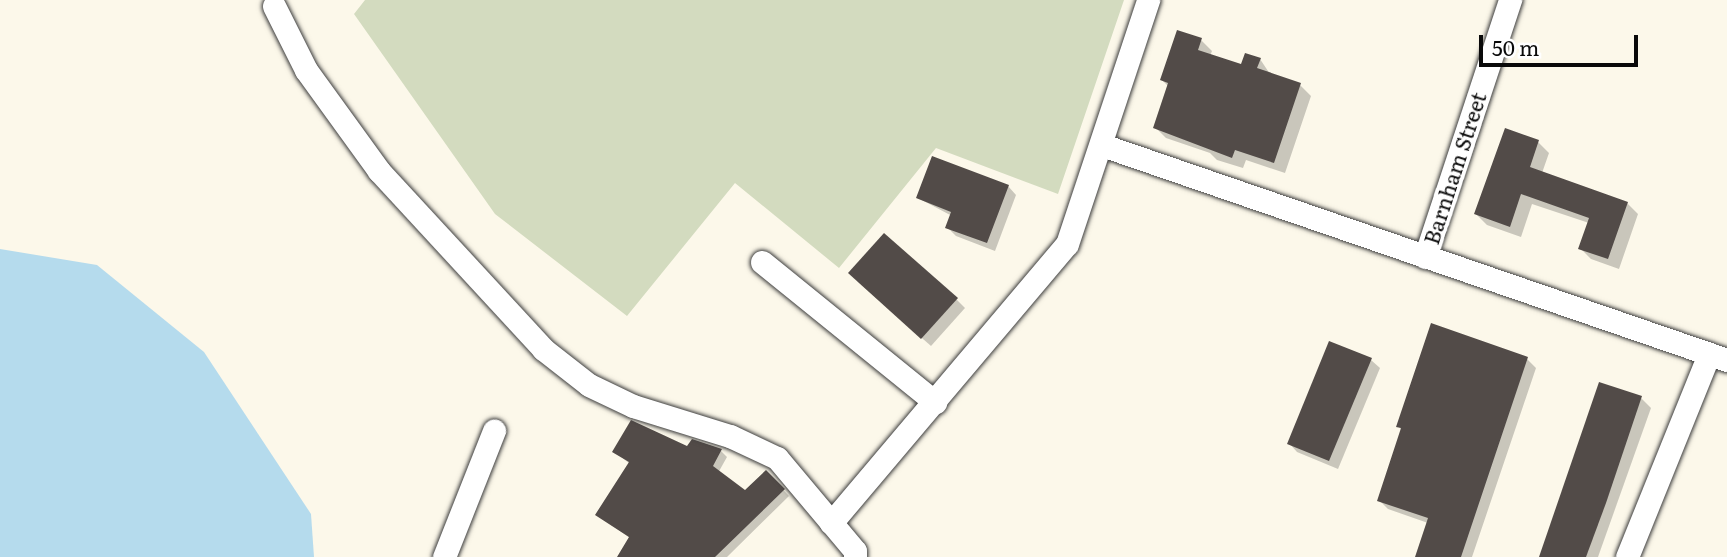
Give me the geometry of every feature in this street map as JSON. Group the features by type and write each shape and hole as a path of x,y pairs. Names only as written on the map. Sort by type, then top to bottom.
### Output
{"street":[{"path":"831,523 1067,244 1148,0"},
{"name":"Barnham Street","path":"1425,257 1510,0"},
{"path":"274,6 306,69 380,171 543,349 589,385 633,406 730,436 777,458 855,551 855,557"},
{"path":"1102,145 1718,357 1627,557"},
{"path":"762,262 935,402"},
{"path":"443,557 494,431"}],"green space":[{"path":"365,0 1124,0 1058,194 936,148 839,268 735,183 627,316 495,214 354,14"}],"water":[{"path":"0,249 97,265 204,352 311,514 314,557 0,557"}],"building":[{"path":"1177,30 1202,38 1198,50 1241,64 1245,53 1261,58 1257,68 1301,83 1274,163 1235,150 1232,158 1153,128 1168,83 1160,80"},
{"path":"1505,128 1539,140 1530,167 1628,202 1608,259 1578,249 1589,218 1521,194 1510,227 1474,214"},
{"path":"932,156 1009,185 987,243 945,228 951,212 916,198"},
{"path":"884,233 958,298 921,339 848,273"},
{"path":"1431,323 1528,357 1461,557 1415,557 1428,518 1377,501 1401,428 1396,427"},
{"path":"1329,341 1372,358 1329,461 1287,444"},
{"path":"1599,382 1642,396 1606,503 1586,557 1539,557"},
{"path":"631,420 687,446 692,439 722,449 713,466 745,490 766,470 785,489 715,557 617,557 629,537 595,515 629,462 612,452"}]}
